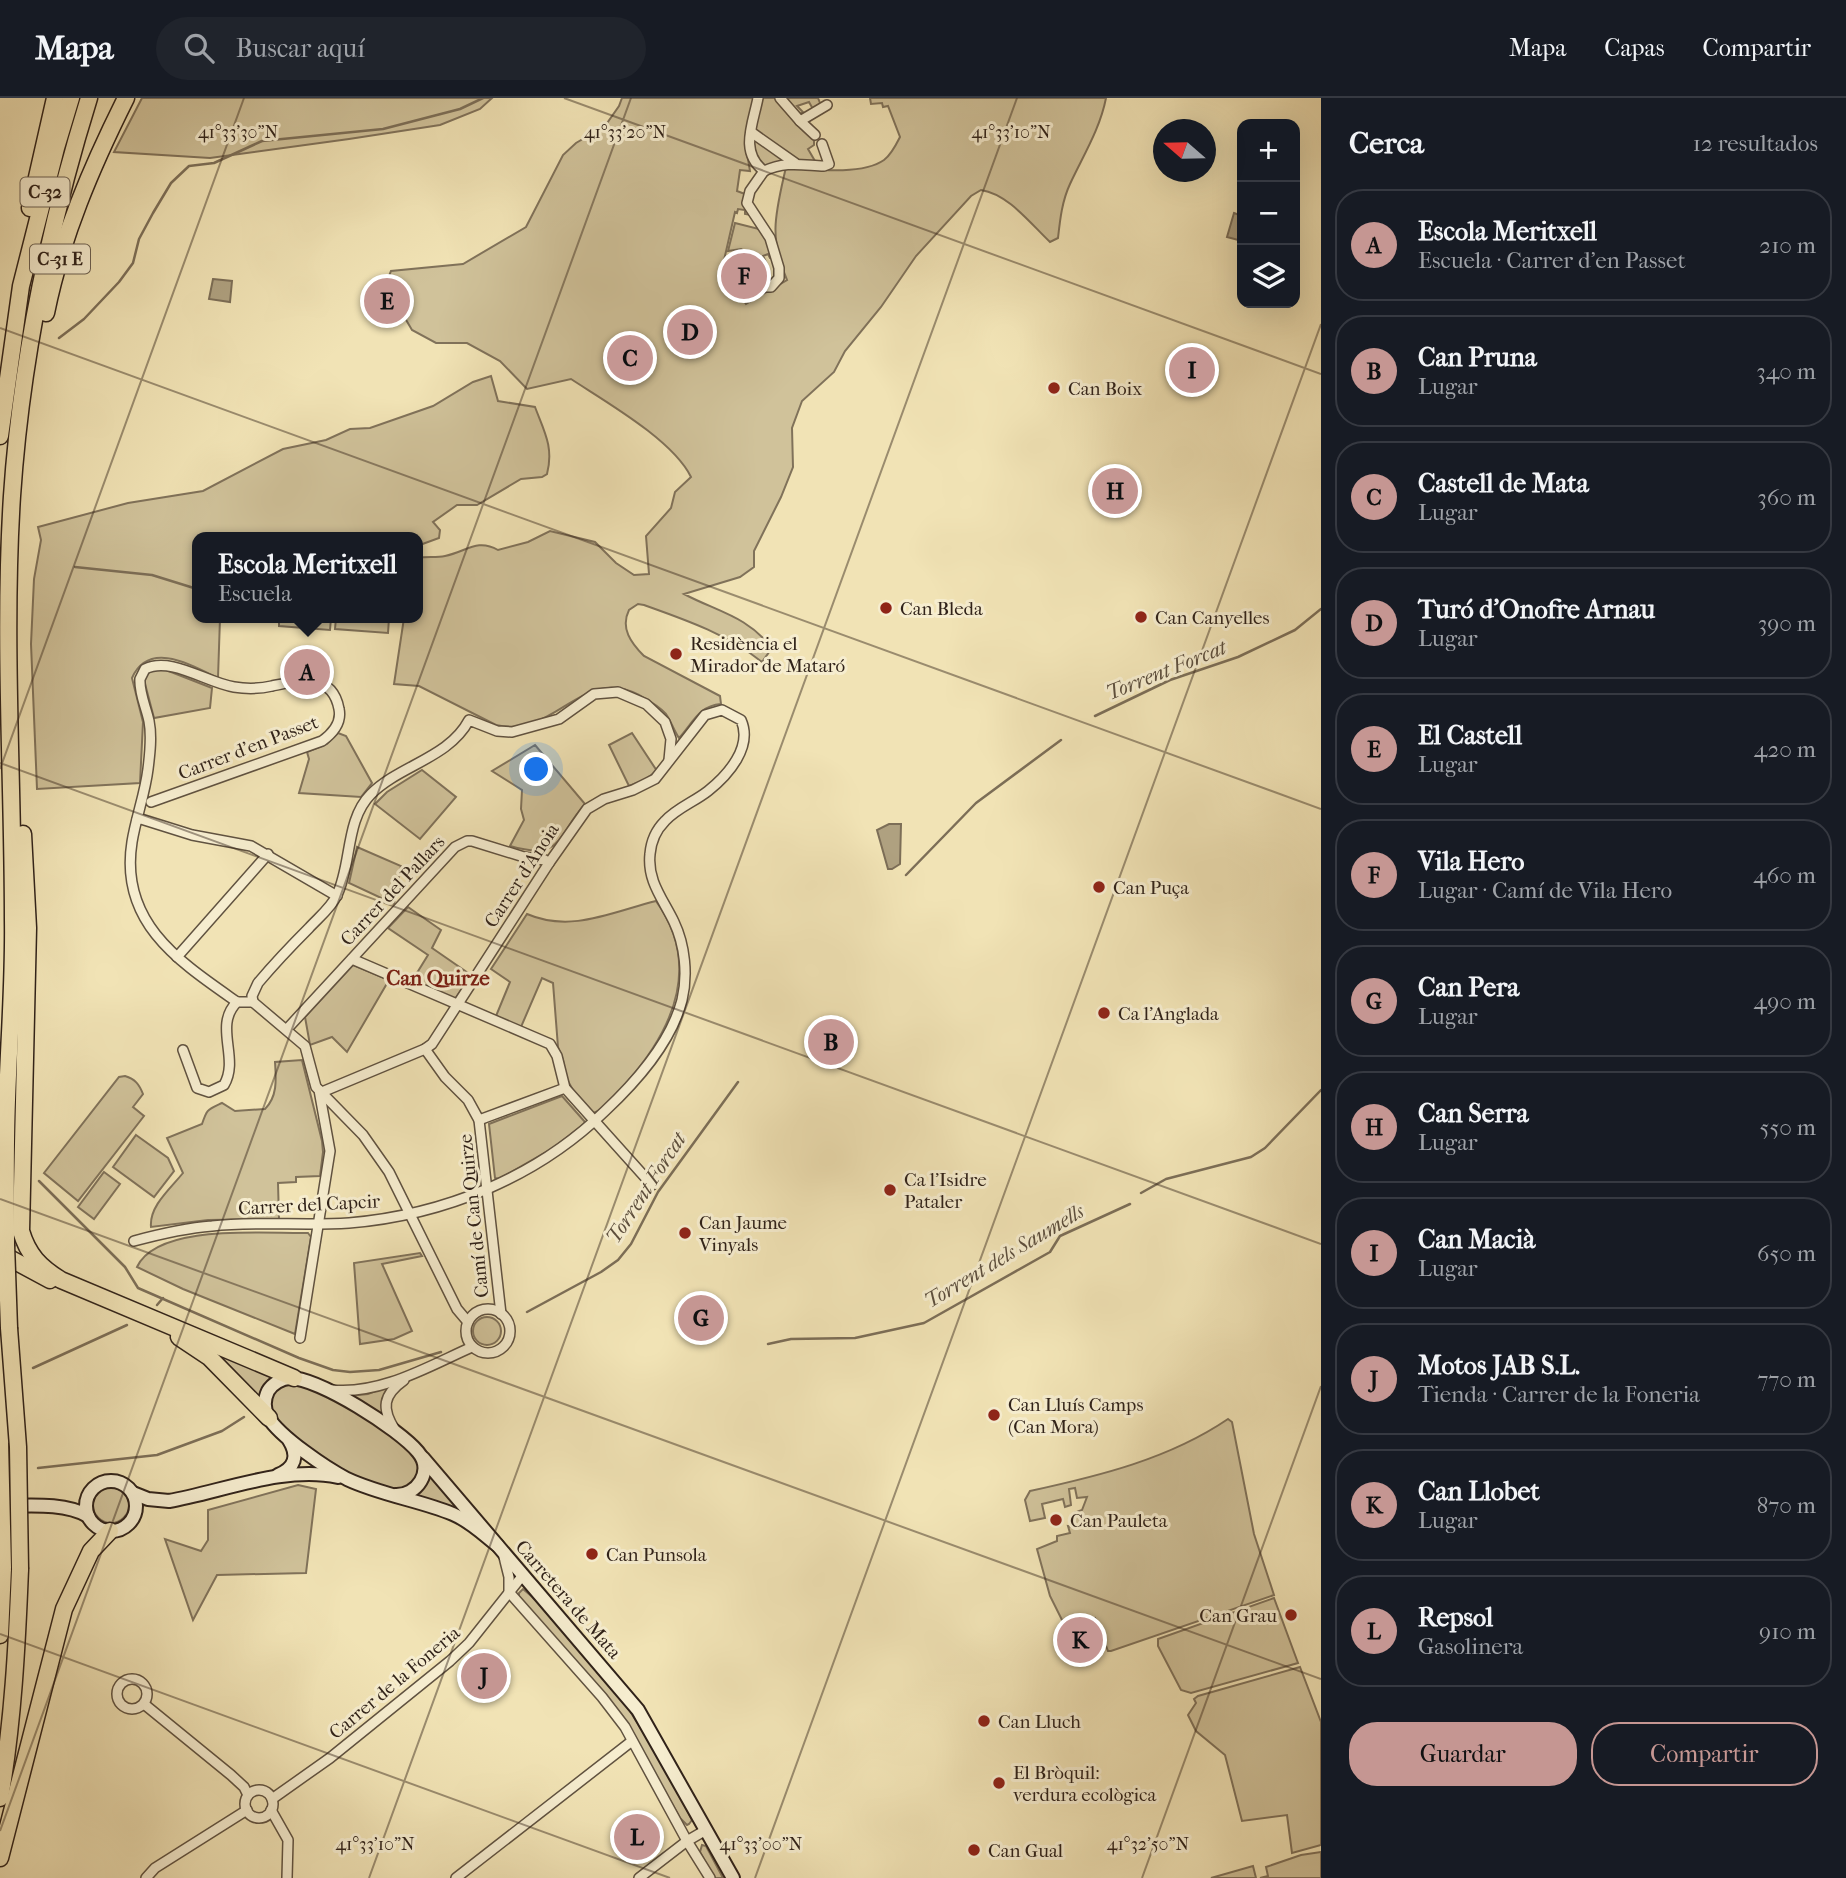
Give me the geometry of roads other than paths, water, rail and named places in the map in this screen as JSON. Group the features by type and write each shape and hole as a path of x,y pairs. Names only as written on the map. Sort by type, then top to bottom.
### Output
{"highway":[{"name":"C-31 E","path":"21,286 18,270 55,98"},
{"name":"C-32","path":"0,436 21,286 71,98"},
{"name":"C-32","path":"0,1798 17,1642 20,1569 18,1447 7,1272 3,1249 13,925 10,542 26,366 48,254 89,98"},
{"name":"C-31 E","path":"19,428 29,402 47,308 73,220 101,147 126,98"},
{"path":"9,671 18,737 28,928 21,1231 26,1247 34,1261 61,1280 294,1378"},
{"path":"3,1249 40,1276 181,1338 209,1357 269,1418"},
{"path":"0,1443 3,1568 0,1635"},
{"path":"0,1858 64,1609 90,1551 110,1531"}],"main road":[{"path":"349,1480 311,1456 269,1418 265,1403 270,1388 285,1378 294,1378 321,1388 362,1409 396,1432 419,1452 497,1545"},
{"path":"269,1479 293,1465 294,1451 287,1437"},
{"path":"398,1495 416,1488 422,1480 424,1465 419,1452"},
{"path":"0,1506 75,1510 88,1516 98,1527 110,1531 122,1528 141,1512 169,1501 269,1479 317,1474 349,1480 459,1517 497,1545"},
{"path":"53,1507 80,1499 102,1482 114,1480 148,1499 169,1501"},
{"path":"88,1516 86,1504 90,1492"},
{"path":"131,1521 136,1508 133,1493"},
{"name":"Carretera de Mata","path":"497,1545 638,1710 733,1878"}],"street":[{"path":"758,98 751,132 750,154 756,165 764,171"},
{"path":"780,98 815,135"},
{"path":"800,121 827,105"},
{"path":"751,132 795,163"},
{"path":"732,263 746,259 761,288 771,287 779,278 779,268 770,238 752,213 747,203 748,196 764,171 778,164 829,164 822,144"},
{"name":"Carrer d'en Passet","path":"166,665 220,684 246,688 309,680 325,687 336,701 339,709 337,725 323,741 147,800 150,733 140,684 141,673 145,668 166,665"},
{"path":"468,1322 457,1308 389,1172 363,1135 316,1087 305,1046 256,1007 252,996 258,983 337,896 356,821 371,794 389,779 448,745 469,720 497,731 512,733 559,719 601,691 618,692 646,704 665,722 671,738 667,765"},
{"name":"Carrer d'Anoia","path":"321,1091 432,1044 549,863 587,810 604,799 648,784 660,774 705,715 715,710 729,712 741,720 746,734 744,743"},
{"name":"Carrer del Capcir","path":"134,1241 181,1229 214,1225 349,1223 411,1214 450,1204 542,1161 595,1121 621,1097 655,1054 667,1036 682,999 684,959 680,939 649,869 652,844 657,831 670,816 720,780 744,743"},
{"path":"147,800 137,820 130,862 135,897 153,934 177,957 237,1002 253,1002"},
{"path":"147,800 151,822"},
{"path":"137,820 191,835 242,843 268,854 337,896"},
{"name":"Carrer del Pallars","path":"286,1030 460,843 472,841 549,863"},
{"path":"177,957 268,854"},
{"path":"352,959 550,1044 557,1056 565,1088 652,1185"},
{"path":"183,1050 197,1088 209,1092 222,1087 229,1070 225,1022 237,1002"},
{"name":"Camí de Can Quirze","path":"425,1049 445,1077 468,1100 480,1120 501,1314"},
{"path":"480,1120 565,1088"},
{"path":"300,1338 330,1151 321,1091"},
{"path":"494,1310 501,1314 509,1327 507,1342 495,1352 479,1351 472,1347 466,1335 468,1322 479,1311 494,1310"},
{"path":"321,1388 352,1391 371,1388 414,1373 472,1347"},
{"path":"396,1432 387,1416 386,1402 394,1387 414,1373"},
{"name":"Carretera de Mata","path":"497,1545 506,1562 509,1592 602,1697 632,1741 710,1878"},
{"name":"Carrer de la Foneria","path":"272,1799 320,1766 445,1666 469,1643 523,1575"},
{"path":"144,1704 231,1775 244,1787 248,1796"},
{"path":"456,1878 632,1741"},
{"path":"261,1790 272,1799 271,1810 266,1816 252,1816 247,1810 245,1801 254,1791 261,1790"},
{"path":"146,1878 155,1868 247,1810"},
{"path":"271,1810 288,1840 287,1878"},
{"path":"639,1878 687,1841 706,1830"}],"waterway":[{"path":"59,338 84,319 119,282 133,263 139,239 171,183 189,166 214,163 262,141 383,129 460,109 483,98"},
{"path":"75,567 152,575 192,587"},
{"name":"Torrent Forcat","path":"1095,716 1170,680 1238,657 1295,630 1321,609"},
{"name":"Torrent Forcat","path":"906,875 976,803 1061,740"},
{"name":"Torrent Forcat","path":"527,1312 618,1260 631,1244 658,1192 738,1082"},
{"name":"Torrent dels Saumells","path":"1141,1193 1166,1179 1251,1157 1265,1148 1321,1090"},
{"path":"39,1181 125,1267 138,1288 299,1358 333,1370 350,1372 379,1370 441,1352"},
{"name":"Torrent dels Saumells","path":"768,1344 791,1339 855,1338 924,1323 1050,1252 1060,1236 1130,1204"},
{"path":"157,1305 163,1298"},
{"path":"33,1368 127,1325"},
{"path":"38,1468 157,1455 222,1431 244,1417"}],"place":[{"name":"Vila Hero","path":"744,276"},
{"name":"El Castell","path":"387,301"},
{"name":"Turó d'Onofre Arnau","path":"690,332"},
{"name":"Castell de Mata","path":"630,358"},
{"name":"Can Macià","path":"1192,370"},
{"name":"Can Boix","path":"1054,388"},
{"name":"Can Serra","path":"1115,491"},
{"name":"Can Bleda","path":"886,608"},
{"name":"Can Canyelles","path":"1141,617"},
{"name":"Residència el Mirador de Mataró","path":"676,654"},
{"name":"Escola Meritxell","path":"307,672"},
{"name":"Can Puça","path":"1099,887"},
{"name":"Ca l'Anglada","path":"1104,1013"},
{"name":"Can Pruna","path":"831,1042"},
{"name":"Ca l'Isidre Pataler","path":"890,1190"},
{"name":"Can Jaume Vinyals","path":"685,1233"},
{"name":"Can Pera","path":"701,1318"},
{"name":"Can Lluís Camps (Can Mora)","path":"994,1415"},
{"name":"Can Pauleta","path":"1056,1520"},
{"name":"Can Punsola","path":"592,1554"},
{"name":"Can Grau","path":"1291,1615"},
{"name":"Can Llobet","path":"1080,1640"},
{"name":"Motos JAB S.L.","path":"484,1676"},
{"name":"Can Lluch","path":"984,1721"},
{"name":"El Bròquil: verdura ecològica","path":"999,1783"},
{"name":"Repsol","path":"637,1837"},
{"name":"Can Gual","path":"974,1850"}],"district":[{"name":"Can Quirze","path":"438,978"}]}
